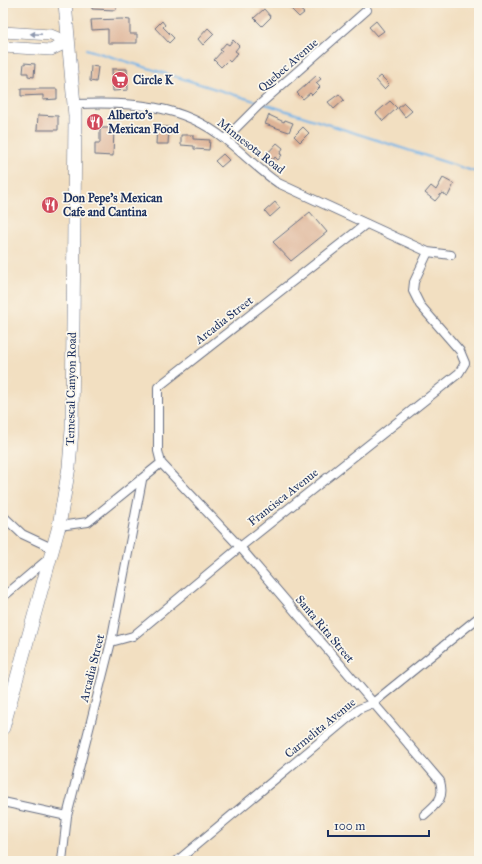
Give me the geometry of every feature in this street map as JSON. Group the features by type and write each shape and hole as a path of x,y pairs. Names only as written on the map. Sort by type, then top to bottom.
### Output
{"main road":[{"name":"Temescal Canyon Road","path":"3,728 59,526 69,467 72,430 75,104 65,3"},
{"path":"3,32 51,35 68,42"},
{"path":"3,47 50,50 68,42"}],"street":[{"name":"Quebec Avenue","path":"225,139 265,99 367,10"},
{"name":"Minnesota Road","path":"75,104 140,104 179,113 204,124 225,139 260,171 278,183 428,252 450,255"},
{"name":"Arcadia Street","path":"161,464 158,451 158,387 366,224"},
{"name":"Francisca Avenue","path":"111,642 133,636 240,547 459,373 465,364 460,351 420,305 413,291 414,282 428,252"},
{"path":"3,414 3,422"},
{"path":"59,526 88,522 161,464"},
{"name":"Santa Rita Street","path":"161,464 240,547 440,781 443,792 440,800 424,815"},
{"name":"Arcadia Street","path":"62,861 67,816 111,642 142,480"},
{"path":"3,516 22,534 50,554 3,597"},
{"name":"Carmelita Avenue","path":"177,861 359,709 373,703 479,617"},
{"path":"3,802 67,816"}],"building":[{"path":"92,3 116,3 116,10 92,9"},
{"path":"285,3 304,3 298,8 304,13 299,17"},
{"path":"308,3 320,3 314,9"},
{"path":"264,9 271,17 262,26 254,18"},
{"path":"91,20 130,20 130,34 137,34 137,43 108,43 108,29 92,30"},
{"path":"162,21 165,25 163,27 174,38 169,43 155,28"},
{"path":"376,21 384,31 377,36 369,27"},
{"path":"208,28 214,34 203,45 198,39"},
{"path":"233,40 239,46 235,51 238,53 230,62 228,60 221,67 214,60 222,51 220,50 226,43 229,45"},
{"path":"24,63 35,64 34,77 28,76 28,73 23,73"},
{"path":"91,66 98,67 96,82 90,81"},
{"name":"Circle K","path":"112,69 127,69 128,90 113,91"},
{"path":"317,75 321,79 316,83 320,87 312,95 310,93 303,99 297,93"},
{"path":"381,76 389,84 384,89 376,80"},
{"path":"21,89 57,89 57,99 43,100 43,95 21,96"},
{"path":"339,94 344,100 334,109 328,102"},
{"path":"390,101 397,108 383,121 376,113"},
{"path":"404,103 412,111 405,117 398,108"},
{"path":"38,115 58,116 58,130 37,130"},
{"path":"269,115 284,122 285,120 293,123 289,132 265,124"},
{"path":"157,126 169,127 168,144 156,144"},
{"path":"303,127 309,133 300,142 294,136"},
{"path":"100,128 114,128 113,156 95,155 95,143 100,143"},
{"path":"181,135 193,135 193,139 210,140 209,150 194,149 194,146 181,145"},
{"path":"277,143 283,148 280,154 282,155 278,160 275,157 273,160 266,155"},
{"path":"223,154 229,160 221,167 215,161"},
{"path":"443,178 454,184 448,196 442,193 435,201 425,193 431,186 436,190"},
{"path":"275,202 280,208 270,217 265,211"},
{"path":"310,212 327,232 291,261 273,242"}],"waterway":[{"path":"86,49 258,102"},
{"path":"265,104 479,173"},
{"path":"476,146 479,149"}],"place":[{"name":"Circle K","path":"120,80"},
{"name":"Alberto's Mexican Food","path":"95,122"},
{"name":"Don Pepe's Mexican Cafe and Cantina","path":"50,205"}]}
